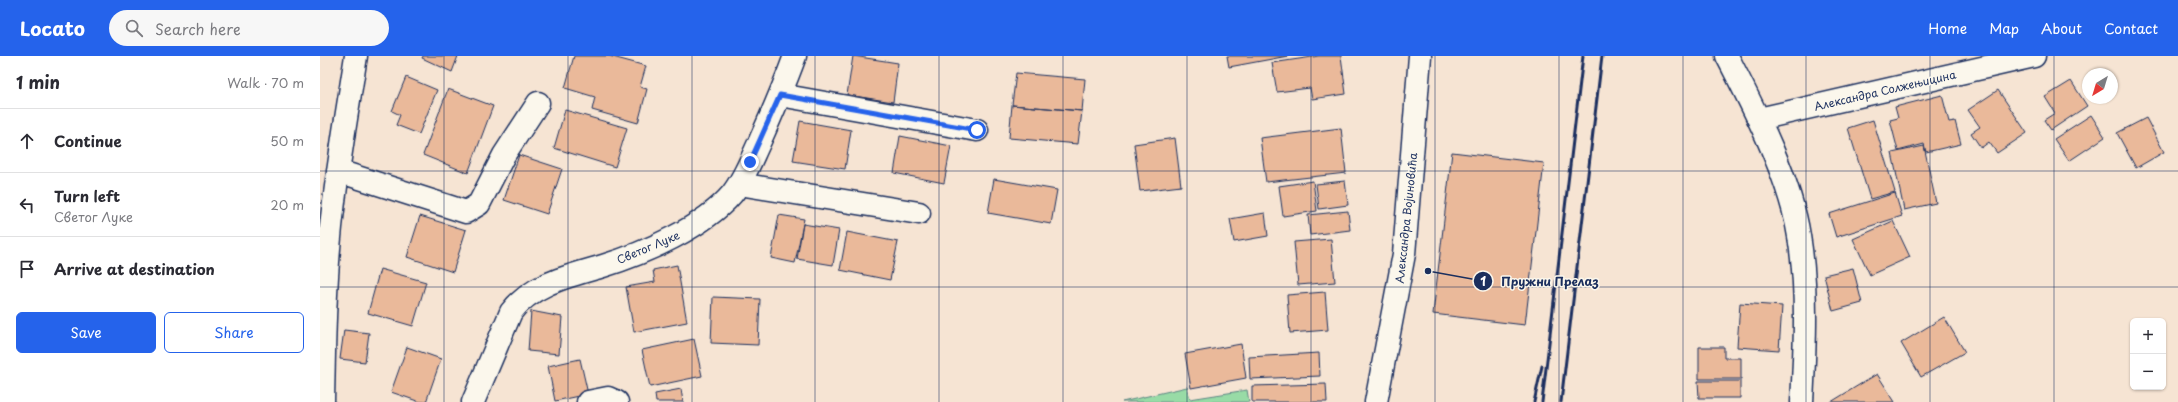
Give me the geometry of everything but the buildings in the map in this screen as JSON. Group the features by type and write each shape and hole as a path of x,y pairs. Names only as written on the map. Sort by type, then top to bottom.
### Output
{"street":[{"path":"323,402 326,300 338,171 356,56"},
{"name":"Светог Луке","path":"473,402 511,312 520,300 536,289 606,265 653,246 689,229 724,201 739,184 780,95 795,56"},
{"name":"Александра Војиновића","path":"1376,402 1404,254 1420,56"},
{"path":"1727,56 1759,119 1784,184 1799,235 1806,296 1802,402"},
{"name":"Александра Солжењицина","path":"1759,119 2034,56"},
{"path":"780,95 977,130"},
{"path":"338,171 466,212 479,204 504,155 538,103"},
{"path":"739,184 919,213"},
{"path":"588,402 608,398 617,402"}],"green space":[{"path":"1187,387 1190,399 1247,390 1249,402 1122,402"}],"railway":[{"path":"1542,402 1583,56"},
{"path":"1561,402 1602,56"},
{"path":"1534,402 1542,366"}],"place":[{"name":"Пружни Прелаз","path":"1428,271"}],"route":[{"path":"750,162 780,95 977,130"}]}
